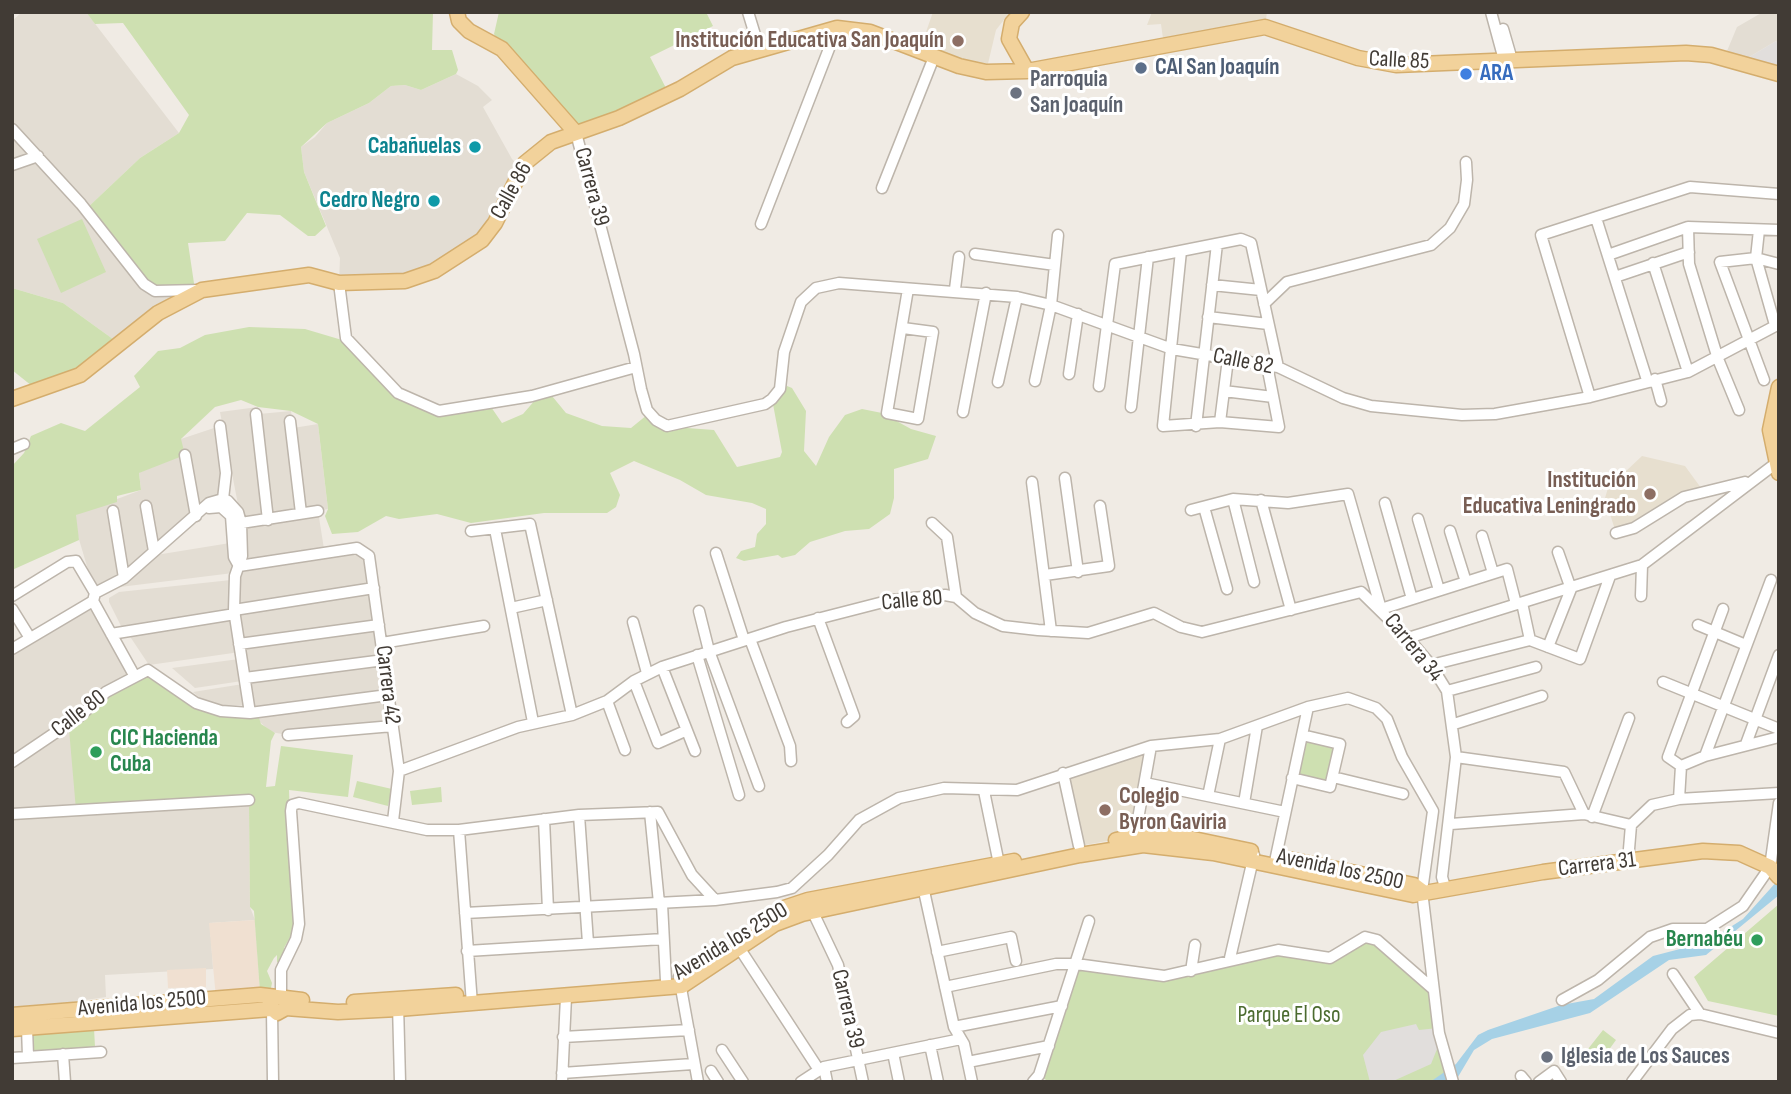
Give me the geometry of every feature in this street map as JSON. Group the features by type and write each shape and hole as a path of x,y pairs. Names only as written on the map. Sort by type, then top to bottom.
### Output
{"main road":[{"name":"Carrera 39","path":"457,12 459,21 469,31 502,49 576,133"},
{"path":"1022,12 1012,23 1009,39 1027,71"},
{"name":"Calle 86","path":"12,399 80,375 158,313 202,290 297,276 339,283 405,281 433,271 482,240 495,223 532,155 560,137 631,112 680,89 732,58 759,48 836,27 870,32 934,57 986,72 1027,71"},
{"name":"Calle 85","path":"1027,71 1254,28 1276,30 1374,62 1396,65 1686,53 1712,55 1779,74"},
{"path":"1778,465 1770,430 1771,411 1779,387"},
{"name":"Avenida los 2500","path":"923,884 999,864 1135,836 1179,836 1254,857"},
{"name":"Avenida los 2500","path":"12,1015 216,998 278,1000 338,1012 398,1004 676,981 784,908 805,907 1143,845 1254,857 1413,895 1422,891"},
{"name":"Carrera 31","path":"1422,891 1703,851 1739,852 1774,871"},
{"name":"Avenida los 2500","path":"471,999 566,997 676,981 805,907"},
{"name":"Avenida los 2500","path":"20,1029 278,1000"}],"street":[{"path":"748,12 759,48"},
{"path":"1492,12 1508,60"},
{"path":"1499,12 1508,60"},
{"path":"761,224 836,27"},
{"path":"882,188 934,57"},
{"path":"12,129 38,156 144,284 155,291 202,290"},
{"name":"Carrera 39","path":"576,133 647,410 656,420 667,426 765,404 772,399"},
{"path":"12,165 38,156"},
{"path":"1264,304 1287,282 1431,245 1450,228 1464,204 1466,162"},
{"path":"1590,397 1541,235 1689,187 1779,194"},
{"path":"1596,218 1661,401"},
{"path":"1608,256 1688,227 1779,230"},
{"path":"1688,227 1689,264 1718,359 1739,410"},
{"path":"1759,230 1756,258 1777,325"},
{"path":"1035,382 1051,305 1058,235"},
{"path":"1099,386 1115,264 1148,257 1217,244 1247,239 1251,243 1268,324 1273,366 1273,397 1279,427 1220,422 1196,426 1163,426 1181,251"},
{"path":"1196,426 1217,244"},
{"path":"1615,277 1689,252"},
{"path":"975,254 1055,265"},
{"path":"955,289 959,257"},
{"path":"1131,407 1148,257"},
{"path":"1764,380 1720,262 1756,258 1779,264"},
{"path":"1653,263 1688,372"},
{"path":"339,283 346,338 398,393 439,411 532,396 636,367"},
{"name":"Calle 82","path":"772,399 780,389 784,352 801,302 816,288 839,283 908,289 955,289 1017,297 1078,314 1172,349 1273,366 1343,398 1401,411 1495,415 1590,397 1651,379 1688,372 1718,359 1777,325"},
{"path":"1212,285 1261,290"},
{"path":"903,328 933,332 918,419 887,412 908,289"},
{"path":"963,412 986,292"},
{"path":"998,382 1017,297"},
{"path":"1069,374 1078,314"},
{"path":"1208,317 1268,324"},
{"path":"1220,422 1228,359"},
{"path":"1224,391 1273,397"},
{"path":"256,414 268,520"},
{"path":"290,421 301,513"},
{"path":"220,426 226,473 223,499"},
{"path":"12,449 24,444"},
{"path":"185,456 198,515"},
{"path":"1408,638 1642,565 1750,480 1778,465"},
{"path":"1065,478 1078,572"},
{"path":"1616,533 1634,528 1684,497 1750,480"},
{"path":"1032,482 1051,631"},
{"name":"Carrera 34","path":"1261,500 1288,503 1348,494 1381,609 1431,665 1447,691 1454,724 1456,757 1451,824 1442,877 1445,887"},
{"path":"12,649 124,578 209,503 223,499 233,505 241,523 242,556 235,576 234,612 250,713 388,695"},
{"path":"1233,499 1254,583"},
{"path":"1191,510 1233,499 1261,500 1291,610"},
{"path":"1385,503 1412,599"},
{"path":"146,506 154,551"},
{"path":"198,515 215,506 228,511 233,524 234,557 239,566"},
{"path":"1045,575 1109,566 1100,506"},
{"path":"1204,507 1227,589"},
{"path":"113,511 124,578"},
{"path":"241,523 318,511"},
{"path":"1418,519 1439,590"},
{"path":"932,523 947,537 956,597"},
{"path":"471,531 530,524 572,715"},
{"path":"495,529 533,722"},
{"path":"1450,531 1466,582"},
{"path":"1482,536 1493,573"},
{"name":"Carrera 42","path":"239,566 358,548 369,556 400,771 392,821"},
{"path":"1548,647 1571,589 1558,552"},
{"path":"716,553 747,640 790,746 791,761"},
{"path":"12,596 67,562 76,561 134,675"},
{"path":"1642,565 1642,596"},
{"path":"1381,609 1507,569 1530,640"},
{"path":"1431,665 1530,640 1580,659 1609,576"},
{"path":"1704,756 1771,580"},
{"path":"111,634 374,588"},
{"name":"Calle 80","path":"400,771 533,722 572,715 607,701 634,681 662,667 818,618 891,600 935,594 956,597 975,613 1003,626 1088,633 1154,613 1181,627 1202,632 1361,592 1381,609"},
{"path":"511,608 547,600"},
{"path":"12,609 30,638"},
{"path":"1681,766 1668,757 1723,609"},
{"path":"699,611 709,651 759,786"},
{"path":"818,618 855,716 847,722"},
{"path":"632,622 647,673"},
{"path":"239,644 379,625"},
{"path":"1698,625 1746,645"},
{"path":"382,643 484,626"},
{"path":"697,655 739,795"},
{"path":"1745,744 1778,659"},
{"path":"245,678 384,660"},
{"path":"662,667 695,751"},
{"path":"1447,691 1536,667"},
{"name":"Calle 80","path":"12,762 134,675 148,670 208,709 250,713"},
{"path":"634,681 658,743 685,731"},
{"path":"1663,682 1779,729"},
{"path":"1454,724 1542,696"},
{"path":"465,913 715,900 792,888 828,855 859,820 899,798 944,788 1017,790 1063,773 1151,747 1220,739 1308,707 1348,698 1376,708 1387,719 1402,758 1433,811 1422,891 1432,988 1445,1060 1452,1082"},
{"path":"607,701 625,750"},
{"path":"1275,861 1308,707"},
{"path":"1588,816 1629,718"},
{"path":"288,735 393,726"},
{"path":"1244,803 1257,726"},
{"path":"1302,735 1340,744 1331,782"},
{"path":"1681,766 1704,756 1779,737"},
{"path":"1208,796 1220,739"},
{"path":"1135,836 1151,747"},
{"path":"1456,757 1564,772 1588,816"},
{"path":"1679,799 1681,766"},
{"path":"1063,773 1079,846"},
{"path":"1292,778 1403,794"},
{"path":"1145,783 1285,812"},
{"path":"984,791 999,864"},
{"path":"1628,861 1631,825 1652,805 1679,799 1779,793"},
{"path":"12,814 249,800"},
{"path":"274,1082 281,970 296,939 299,924 292,805 299,803 427,830 459,830 579,815 658,812 692,875 715,900"},
{"path":"1562,1000 1598,980 1643,941 1657,933 1682,928 1703,930 1734,913 1774,871 1779,803"},
{"path":"650,812 663,939 689,1030 698,1082"},
{"path":"579,815 588,943"},
{"path":"1451,824 1588,816 1631,825"},
{"path":"544,819 548,909"},
{"path":"459,830 471,999"},
{"path":"1230,958 1254,857"},
{"path":"923,884 954,1027 961,1039 972,1082"},
{"name":"Carrera 39","path":"792,888 838,965 863,1082"},
{"path":"1033,1082 1039,1075 1089,921"},
{"path":"937,952 1011,937 1016,961"},
{"path":"945,987 1056,964 1076,964 1164,976 1191,971 1230,958 1286,950 1330,958 1339,955 1356,940 1368,937 1432,988"},
{"path":"467,951 663,939"},
{"path":"1191,971 1195,945"},
{"path":"738,946 822,1068 827,1082"},
{"path":"1418,975 1431,972"},
{"path":"1673,974 1700,1014"},
{"path":"566,997 562,1078 693,1064"},
{"path":"398,1004 400,1082"},
{"path":"954,1027 1062,1006"},
{"path":"1632,1082 1672,1029 1689,1015 1700,1014 1779,1033"},
{"path":"20,1029 28,1056"},
{"path":"563,1037 689,1030"},
{"path":"801,1082 822,1068 961,1039"},
{"path":"930,1045 938,1082"},
{"path":"968,1062 1049,1046"},
{"path":"722,1050 743,1082"},
{"path":"12,1058 102,1052"},
{"path":"893,1053 899,1082"},
{"path":"63,1054 65,1082"},
{"path":"711,1071 718,1082"},
{"path":"1539,1082 1554,1071 1561,1082"}],"shaded area":[{"path":"22,12 86,12 179,133 140,158 85,210 189,291 117,342 63,303 12,288 12,21"},
{"name":"Institución Educativa San Joaquín","path":"933,12 1010,12 996,30 986,72 919,52"},
{"path":"1152,12 1267,12 1265,27 1164,46 1161,24 1147,25"},
{"path":"1763,12 1779,12 1779,46 1776,41 1741,62 1711,55 1727,51 1737,27"},
{"path":"1776,41 1779,46 1779,74 1741,62"},
{"name":"Cedro Negro","path":"456,74 478,86 492,100 483,107 512,159 522,169 495,223 434,271 339,283 340,258 304,172 301,147 315,137 327,123 369,103 391,86 405,85 421,90"},
{"path":"258,407 259,414 291,411 293,428 318,424 328,509 318,511 324,549 249,561 220,412"},
{"path":"220,426 223,499 95,593 72,516 141,490 139,473 181,439"},
{"name":"Institución Educativa Leningrado","path":"1642,456 1685,466 1704,492 1616,533 1605,498 1608,488"},
{"path":"230,543 233,573 120,587 156,555"},
{"path":"364,550 393,726 288,735 271,732 250,713 240,652 149,665 129,635 233,618 239,566"},
{"path":"231,580 232,611 122,628 109,602 109,598 119,592"},
{"path":"93,601 134,675 249,800 250,907 255,920 210,923 213,969 105,975 106,997 12,1011 12,649"},
{"path":"239,659 242,681 195,688 172,668"},
{"path":"243,684 247,705 208,705 193,692"},
{"name":"Colegio Byron Gaviria","path":"1151,746 1135,836 1079,846 1063,773"},
{"path":"255,920 260,992 216,998 209,923"},
{"path":"206,968 206,987 168,988 167,970"},
{"path":"1416,1024 1419,1030 1438,1028 1442,1047 1437,1049 1431,1064 1391,1082 1370,1082 1363,1055 1381,1032"}],"green space":[{"path":"86,12 433,12 432,50 452,50 458,70 456,74 421,90 405,85 391,86 369,103 327,123 301,147 304,172 326,226 315,236 308,236 280,215 247,213 225,241 188,243 195,290 151,289 85,210 140,158 179,133 189,115 123,23 95,24"},
{"path":"499,12 706,12 713,26 650,57 668,92 575,130 502,49 494,34"},
{"path":"82,219 106,272 61,293 37,239"},
{"path":"12,288 63,303 117,342 99,360 37,390 12,370"},
{"path":"249,327 305,329 342,340 398,393 434,414 489,404 502,423 523,414 536,399 552,396 566,413 602,426 631,428 647,415 660,426 714,430 737,467 780,457 782,452 772,399 787,386 792,388 806,411 804,451 816,466 829,437 845,415 862,409 882,413 911,429 936,436 928,459 894,469 894,498 890,514 869,529 845,531 810,542 795,555 744,561 736,558 741,551 755,547 757,534 766,524 766,509 752,503 706,495 680,480 634,461 610,473 620,495 616,507 607,513 544,513 471,523 437,514 399,519 386,516 358,532 332,534 325,516 328,509 318,424 291,411 258,407 241,400 215,407 181,439 185,455 139,473 141,490 117,496 117,502 76,515 79,540 12,570 12,466 24,453 31,436 61,423 85,431 140,387 134,376 158,351 180,348 205,335"},
{"path":"148,670 202,711 257,712 261,724 275,733 271,741 266,787 275,786 281,746 353,755 348,797 289,790 294,930 284,948 288,950 285,964 277,962 277,955 267,971 272,983 271,988 260,992 254,911 250,907 249,807 252,802 76,810 69,729 95,705"},
{"path":"1302,735 1340,744 1330,787 1292,778"},
{"path":"357,781 392,789 388,806 353,797"},
{"path":"441,787 442,802 412,805 410,791"},
{"name":"Bernabéu","path":"1779,904 1779,1016 1708,1001 1694,977"},
{"name":"Parque El Oso","path":"1365,937 1432,988 1449,1071 1430,1082 1049,1082 1039,1075 1076,964 1149,975 1269,951 1324,957"},
{"path":"94,1028 95,1047 33,1053 32,1031"},
{"path":"1603,1030 1616,1040 1598,1065 1584,1054"}],"water":[{"path":"1779,879 1779,895 1706,955 1669,960 1590,1013 1492,1039 1474,1050 1455,1082 1430,1082 1456,1064 1478,1035 1561,1005 1594,999 1653,956 1707,942 1743,919"}],"place":[{"name":"Institución Educativa San Joaquín","path":"958,41"},
{"name":"CAI San Joaquín","path":"1141,68"},
{"name":"ARA","path":"1466,74"},
{"name":"Parroquia San Joaquín","path":"1016,93"},
{"name":"Cabañuelas","path":"475,147"},
{"name":"Cedro Negro","path":"434,201"},
{"name":"Institución Educativa Leningrado","path":"1650,494"},
{"name":"CIC Hacienda Cuba","path":"96,752"},
{"name":"Colegio Byron Gaviria","path":"1105,810"},
{"name":"Bernabéu","path":"1757,940"},
{"name":"Iglesia de Los Sauces","path":"1547,1057"}]}
